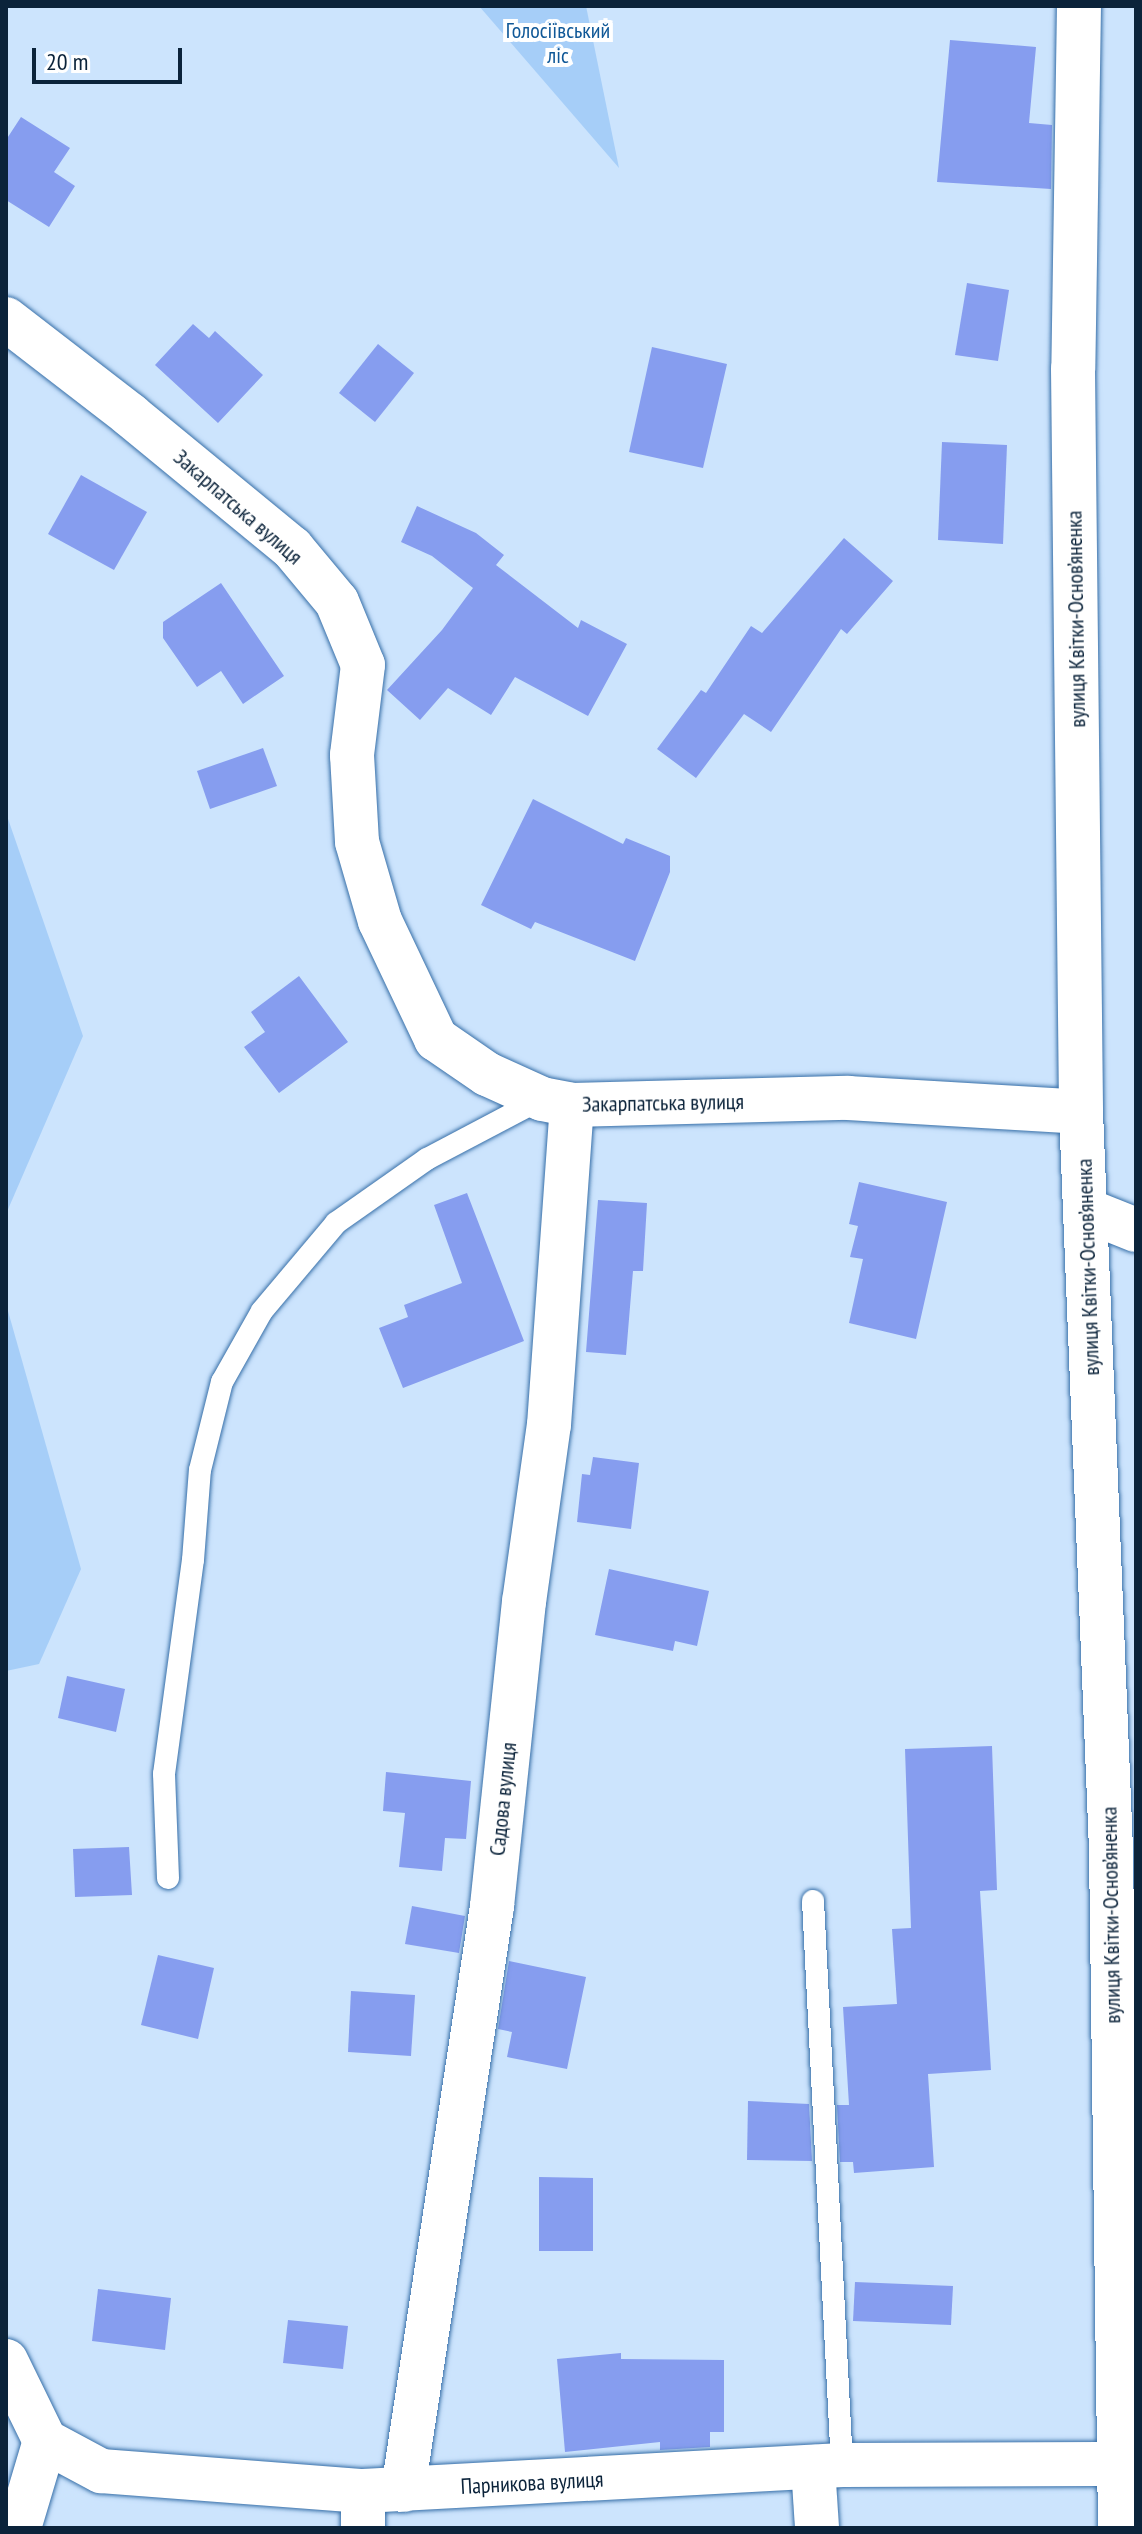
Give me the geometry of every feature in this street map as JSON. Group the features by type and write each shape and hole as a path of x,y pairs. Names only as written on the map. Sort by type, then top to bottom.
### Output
{"street":[{"name":"вулиця Квітки-Основ’яненка","path":"1079,6 1073,369 1081,1112 1111,1850 1120,2528"},
{"name":"Закарпатська вулиця","path":"6,319 130,415 292,548 337,602 363,665 352,755 356,827 380,921 436,1039 487,1074 557,1102 848,1098 1081,1112"},
{"name":"Садова вулиця","path":"376,2503 492,1906 524,1602 549,1425 557,1102"},
{"path":"1086,1210 1136,1230"},
{"path":"6,2361 45,2441 19,2528"},
{"name":"Парникова вулиця","path":"45,2441 101,2471 376,2503 828,2466 1117,2464"},
{"path":"817,2528 828,2466"}],"lane":[{"path":"168,1878 164,1774 193,1560 200,1470 222,1382 262,1311 336,1223 427,1159 557,1102"},
{"path":"813,1901 828,2466"}],"green space":[{"name":"Голосіївський ліс","path":"479,6 586,6 619,168"},
{"path":"6,813 83,1036 6,1214"},
{"path":"6,1304 81,1569 39,1664 6,1671"}],"building":[{"path":"950,40 1036,47 1029,123 1052,125 1051,189 937,182"},
{"path":"21,117 70,148 54,172 75,186 49,227 6,200 6,140"},
{"path":"967,283 1009,290 998,361 955,355"},
{"path":"193,324 209,338 215,331 263,375 218,423 155,365"},
{"path":"378,344 414,373 375,422 339,393"},
{"path":"652,347 727,364 703,468 629,452"},
{"path":"942,442 1007,445 1003,544 938,540"},
{"path":"81,475 147,512 114,570 48,534"},
{"path":"417,506 476,533 504,555 496,565 578,628 581,620 627,644 588,716 515,677 491,715 448,688 420,720 387,690 442,630 473,588 432,556 401,542"},
{"path":"844,538 893,581 847,634 841,629 771,732 744,714 696,778 657,749 701,690 706,693 751,626 762,633"},
{"path":"221,583 284,676 243,704 221,671 197,687 163,638 163,622"},
{"path":"263,748 277,786 210,809 197,771"},
{"path":"533,799 623,844 626,838 670,856 670,872 635,961 535,922 531,929 481,905"},
{"path":"299,976 348,1042 279,1093 244,1047 265,1032 251,1012"},
{"path":"859,1182 947,1202 916,1339 849,1323 863,1259 850,1257 858,1226 849,1224"},
{"path":"467,1193 524,1341 403,1388 379,1328 408,1317 404,1305 462,1283 434,1205"},
{"path":"598,1200 647,1203 643,1271 633,1271 626,1355 586,1352"},
{"path":"593,1457 639,1463 631,1529 577,1522 582,1474 590,1475"},
{"path":"609,1569 709,1591 697,1646 675,1641 673,1651 595,1635"},
{"path":"67,1676 125,1689 116,1732 58,1718"},
{"path":"992,1746 997,1890 980,1891 991,2070 928,2074 934,2167 854,2173 853,2162 840,2162 837,2105 849,2105 843,2007 897,2004 892,1929 911,1928 905,1749"},
{"path":"386,1772 471,1781 466,1839 445,1838 442,1871 399,1867 405,1813 383,1811"},
{"path":"129,1847 132,1895 75,1897 73,1849"},
{"path":"412,1906 465,1916 459,1953 405,1944"},
{"path":"158,1955 214,1968 198,2039 141,2025"},
{"path":"509,1961 586,1977 567,2069 507,2057 512,2032 498,2029"},
{"path":"351,1991 415,1995 411,2056 348,2052"},
{"path":"748,2101 809,2104 812,2161 747,2160"},
{"path":"539,2177 593,2178 593,2251 539,2251"},
{"path":"855,2282 953,2286 951,2325 853,2321"},
{"path":"98,2289 171,2298 165,2350 92,2341"},
{"path":"288,2320 348,2326 343,2369 283,2363"},
{"path":"621,2353 621,2359 724,2360 724,2432 710,2432 710,2447 660,2450 660,2442 565,2452 557,2359"}]}
